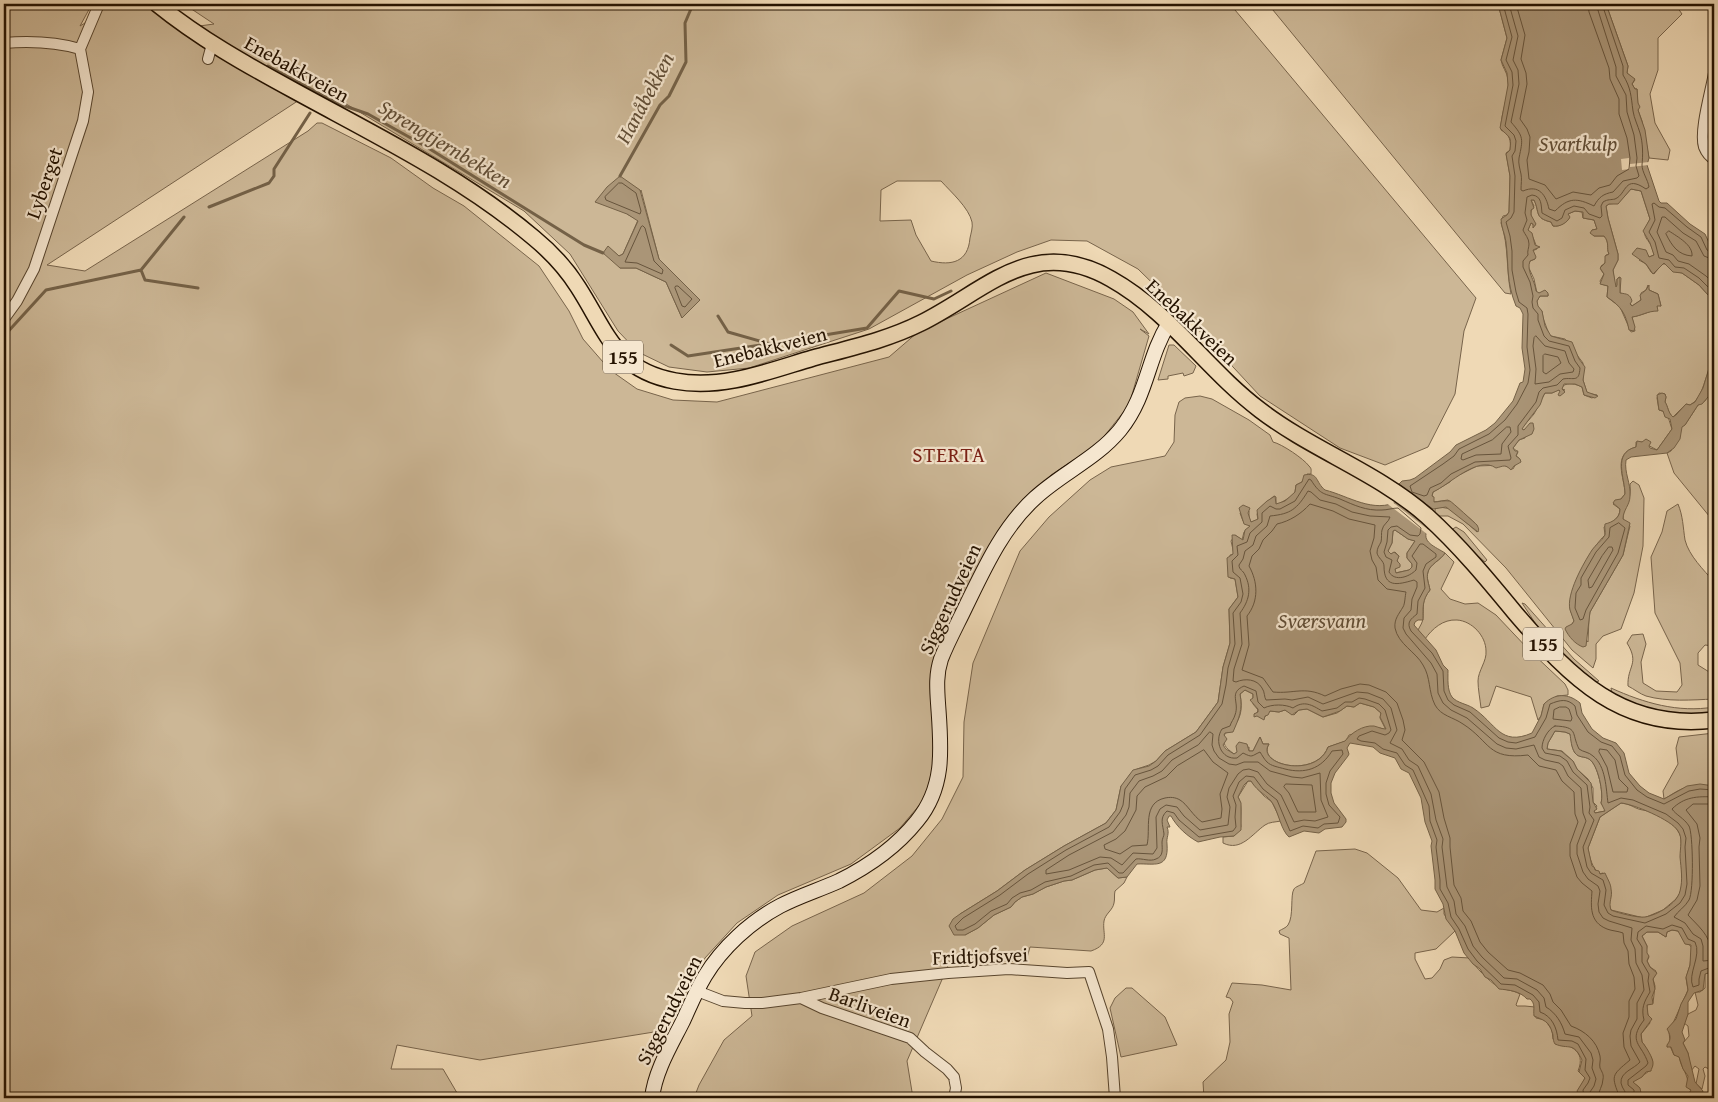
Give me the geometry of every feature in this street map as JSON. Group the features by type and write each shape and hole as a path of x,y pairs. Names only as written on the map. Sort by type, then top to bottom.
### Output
{"main road":[{"name":"Enebakkveien","path":"157,4 188,28 210,52 245,64 411,155 507,217 549,250 568,273 578,286 601,328 622,357 660,378 689,383 719,382 768,371 872,342 921,323 999,276 1013,270 1037,264 1070,264 1097,272 1126,288 1168,323 1263,413 1405,499 1453,541 1548,650 1590,688 1615,703 1650,716 1684,721 1714,720"},
{"name":"Siggerudveien","path":"652,1098 659,1070 697,991 717,959 733,941 779,906 842,879 862,867 900,839 923,814 934,794 941,764 937,683 939,667 985,566 1004,534 1030,503 1054,482 1104,446 1125,423 1141,396 1159,342 1168,323"}],"street":[{"path":"4,43 44,42 70,46 80,50 99,4"},
{"name":"Lyberget","path":"4,319 22,293 34,269 83,121 88,92 80,50"},
{"path":"1714,74 1704,126 1704,147 1714,159"},
{"name":"Fridtjofsvei","path":"697,991 723,1001 745,1003 776,1002 874,982 948,973 1009,969 1067,973 1090,972 1108,1029 1115,1098"},
{"name":"Barliveien","path":"801,998 822,1008 910,1038 954,1077 956,1088 954,1098"}],"shaded area":[{"path":"4,4 92,4 80,26 100,11 104,4 154,4 192,27 214,24 184,4 1230,4 1476,298 1464,331 1455,394 1428,447 1385,465 1340,448 1260,396 1181,311 1138,269 1087,241 1051,240 1017,252 967,275 869,329 749,368 707,372 669,367 638,352 618,331 570,254 524,211 313,84 316,89 47,265 85,271 308,131 317,123 322,123 391,158 433,188 464,206 539,266 569,311 583,339 610,370 637,389 673,400 717,402 889,357 918,332 1046,273 1114,299 1133,312 1149,334 1140,329 1149,336 1129,405 1098,444 1051,475 1011,514 954,612 933,666 935,755 933,776 922,802 900,828 851,864 778,895 737,923 705,958 680,1003 654,1032 480,1060 397,1045 391,1069 443,1069 460,1098 4,1098","holes":["897,181 941,181 959,200 967,211 972,224 969,246 962,257 946,263 931,261 916,235 911,220 880,221 881,190","641,190 659,259 700,300 682,318 666,282 636,268 620,268 608,247 619,256 623,254 638,220 627,214"]},
{"path":"1268,4 1498,4 1507,38 1501,60 1508,85 1501,130 1508,136 1510,143 1510,150 1506,153 1510,176 1509,212 1503,216 1501,223 1504,232 1511,294 1505,293"},
{"path":"1606,4 1675,4 1682,14 1658,38 1658,70 1650,94 1655,123 1670,150 1668,160 1649,158 1638,110 1637,89 1632,84 1635,80 1627,73 1628,66"},
{"path":"1631,189 1641,191 1650,219 1645,235 1654,255 1649,257 1648,255 1639,260 1646,264 1654,274 1662,264 1667,264 1673,271 1682,273 1699,285 1709,296 1714,313 1714,333 1709,348 1714,350 1714,364 1708,372 1699,397 1690,405 1686,404 1673,417 1665,402 1665,394 1659,393 1657,398 1659,410 1667,415 1672,429 1657,450 1642,442 1636,442 1636,447 1628,450 1624,455 1621,467 1625,494 1613,504 1620,509 1620,512 1615,520 1604,527 1605,535 1594,548 1583,567 1574,586 1570,602 1574,621 1572,624 1588,642 1590,612 1623,555 1630,526 1623,519 1623,514 1630,495 1630,484 1633,481 1639,485 1644,498 1643,546 1634,593 1621,629 1603,636 1596,644 1596,659 1593,668 1572,650 1506,568 1463,524 1448,516 1438,516 1435,514 1435,509 1440,507 1451,509 1477,532 1475,523 1448,500 1434,502 1432,496 1433,492 1450,482 1453,478 1477,466 1503,465 1513,469 1519,458 1516,456 1518,452 1513,448 1519,440 1525,438 1526,429 1522,430 1522,428 1534,414 1545,393 1565,390 1562,389 1563,386 1575,384 1582,387 1584,395 1592,398 1597,395 1587,393 1583,380 1583,363 1565,339 1549,334 1542,311 1537,306 1540,296 1548,296 1548,294 1537,293 1534,279 1528,266 1530,261 1535,259 1532,251 1537,249 1534,239 1528,230 1531,223 1535,226 1531,216 1534,206 1531,200 1534,200 1538,214 1542,219 1551,222 1553,226 1564,223 1569,219 1568,214 1575,211 1582,212 1583,218 1594,220 1597,229 1592,230 1594,236 1604,236 1607,240 1609,254 1606,255 1605,263 1601,266 1604,274 1600,281 1601,284 1608,286 1607,297 1620,307 1631,332 1635,331 1632,317 1645,314 1657,308 1657,305 1661,306 1658,294 1649,290 1648,285 1646,290 1641,293 1641,300 1632,306 1624,294 1620,293 1621,278 1617,279 1617,287 1615,287 1613,270 1618,260 1618,254 1606,206 1618,203"},
{"path":"1169,345 1174,345 1196,366 1193,373 1184,376 1183,373 1168,376 1168,379 1158,380"},
{"path":"1714,390 1714,522 1674,473 1667,453 1671,451 1681,427 1685,425 1698,405 1705,401"},
{"path":"1200,396 1212,399 1249,420 1270,435 1273,442 1303,460 1311,470 1311,474 1307,474 1302,482 1296,485 1292,496 1277,505 1276,497 1274,496 1262,506 1257,514 1258,520 1251,522 1249,511 1240,513 1243,521 1250,526 1244,532 1242,540 1235,535 1231,541 1234,554 1230,555 1230,578 1235,579 1238,597 1229,609 1230,643 1223,667 1218,702 1196,732 1165,751 1156,761 1130,774 1121,786 1116,810 1106,823 1025,870 997,891 960,914 965,935 978,928 994,915 1011,907 1022,897 1095,870 1107,868 1118,878 1127,877 1124,883 1115,891 1113,905 1104,921 1104,938 1101,945 1091,951 1030,947 1027,958 1024,961 950,961 907,1061 913,1098 694,1098 699,1085 724,1040 752,1016 746,976 755,952 792,926 864,893 912,856 942,819 963,777 964,722 973,663 1020,551 1049,517 1090,480 1111,467 1165,456 1174,442 1175,415 1179,402 1185,398"},
{"path":"1678,504 1687,546 1697,562 1714,582 1714,646 1705,645 1698,653 1698,665 1714,675 1714,699 1680,700 1654,698 1628,686 1633,661 1631,650 1627,643 1632,635 1643,634 1646,644 1641,662 1643,683 1656,691 1677,692 1682,685 1680,663 1655,613 1651,557 1662,532 1667,511"},
{"path":"1456,527 1464,532 1487,560 1485,562 1461,542 1451,530"},
{"path":"1395,530 1408,539 1415,541 1407,553 1407,558 1412,567 1409,570 1395,573 1395,569 1400,566 1397,560 1399,556 1395,552 1391,554 1388,551 1392,543 1393,531"},
{"path":"1445,553 1454,562 1441,589 1450,599 1465,604 1478,603 1496,615 1565,684 1568,695 1557,696 1544,704 1538,720 1531,697 1496,686 1489,706 1481,708 1478,681 1486,651 1484,640 1473,626 1463,621 1447,621 1435,628 1425,639 1418,630 1423,620 1424,600 1430,590 1427,576 1429,569"},
{"path":"1522,603 1525,604 1574,659 1599,681 1593,683 1547,641"},
{"path":"1611,688 1636,698 1674,708 1701,709 1714,707 1714,713 1685,714 1650,709 1612,694"},
{"path":"1245,690 1253,694 1253,704 1258,710 1254,714 1264,718 1270,711 1279,712 1285,710 1294,715 1299,710 1307,709 1323,717 1337,713 1347,706 1354,707 1360,703 1374,707 1381,713 1380,718 1386,730 1380,728 1349,735 1346,741 1328,747 1321,757 1312,763 1301,766 1279,763 1271,758 1267,751 1269,744 1263,744 1260,737 1253,751 1249,751 1249,747 1234,754 1225,745 1224,737 1225,733 1233,730 1239,719 1241,709 1240,694"},
{"path":"1555,731 1570,734 1575,753 1592,762 1600,780 1601,803 1605,811 1595,813 1594,811 1597,806 1593,802 1593,788 1588,779 1577,769 1573,761 1562,751 1547,749 1548,743"},
{"path":"1714,733 1714,786 1686,788 1664,799 1663,791 1678,764 1676,748 1679,737"},
{"path":"1248,781 1251,781 1272,802 1281,821 1267,824 1241,844 1229,845 1223,843 1223,837 1234,836 1241,827 1241,807 1238,797"},
{"path":"1621,803 1658,815 1673,825 1681,838 1682,883 1680,893 1663,910 1644,918 1611,910 1609,904 1611,893 1603,873 1599,874 1593,865 1588,848 1600,817"},
{"path":"1355,849 1367,853 1398,878 1421,910 1437,912 1444,908 1444,914 1455,931 1436,949 1415,953 1415,959 1425,979 1432,978 1440,969 1444,960 1452,957 1470,958 1478,969 1494,984 1520,994 1516,1005 1535,1007 1536,1018 1545,1020 1552,1030 1553,1039 1570,1046 1578,1053 1580,1064 1578,1071 1585,1078 1579,1090 1580,1098 1204,1098 1203,1082 1226,1060 1230,1042 1229,1014 1233,1002 1230,998 1226,997 1232,983 1262,985 1291,990 1289,938 1280,934 1279,931 1287,926 1290,921 1294,889 1304,883 1316,851"},
{"path":"1672,930 1678,931 1692,948 1686,978 1688,990 1669,1032 1670,1041 1667,1047 1670,1046 1674,1055 1679,1056 1688,1088 1691,1090 1690,1095 1685,1096 1686,1098 1639,1098 1639,1087 1632,1082 1650,1070 1653,1063 1642,1042 1641,1034 1650,1023 1647,1005 1653,1003 1655,986 1653,979 1656,971 1650,967 1647,961 1649,957 1646,953 1647,946 1642,936 1647,932 1658,932 1666,937 1667,932"},
{"path":"1714,971 1714,1069 1711,1070 1705,1067 1703,1069 1705,1076 1702,1089 1696,1084 1699,1069 1695,1066 1691,1071 1688,1053 1683,1043 1689,1036 1688,1026 1684,1023 1688,1014 1696,1010 1698,1005 1695,992 1700,992 1705,988 1705,974"},
{"path":"1126,988 1132,988 1165,1017 1177,1045 1121,1057 1110,1008 1115,998"}],"water":[{"name":"Sværsvann","path":"1498,4 1606,4 1628,66 1627,73 1635,79 1632,84 1637,89 1640,107 1638,110 1645,130 1649,158 1647,165 1659,201 1667,203 1690,224 1705,234 1714,251 1714,313 1709,296 1699,285 1682,273 1673,272 1664,263 1653,274 1646,264 1632,254 1637,248 1646,250 1649,257 1654,255 1643,231 1650,219 1641,191 1631,189 1618,204 1606,206 1618,254 1618,260 1613,270 1616,287 1617,279 1620,277 1620,293 1629,296 1632,306 1641,300 1640,295 1649,285 1649,290 1658,294 1661,306 1657,306 1658,311 1632,317 1635,327 1634,331 1629,330 1626,319 1619,307 1607,297 1608,286 1600,284 1604,274 1600,268 1605,263 1605,256 1609,254 1607,241 1604,236 1594,236 1590,233 1592,230 1597,229 1594,220 1583,218 1583,212 1575,211 1568,214 1570,217 1565,223 1553,226 1551,222 1542,219 1538,214 1534,200 1531,200 1534,208 1531,210 1531,215 1536,224 1533,228 1531,223 1528,230 1532,233 1535,245 1540,247 1533,250 1536,257 1530,261 1529,268 1536,291 1539,293 1545,290 1548,293 1548,296 1540,296 1537,301 1538,306 1542,311 1545,326 1551,336 1572,342 1579,359 1585,367 1583,380 1587,392 1598,396 1595,398 1584,395 1582,387 1575,384 1564,384 1562,389 1565,392 1560,396 1558,395 1559,390 1545,393 1540,405 1522,429 1524,430 1530,423 1533,423 1534,429 1532,434 1519,440 1513,448 1515,451 1518,451 1516,456 1521,462 1511,470 1506,466 1496,468 1489,465 1472,468 1433,492 1434,502 1450,501 1477,525 1478,532 1446,507 1433,509 1414,497 1404,507 1427,526 1427,541 1445,553 1429,569 1427,576 1430,590 1424,601 1423,620 1418,620 1414,625 1436,650 1443,665 1448,670 1449,688 1452,697 1473,708 1505,735 1521,737 1532,733 1541,716 1544,704 1548,700 1557,696 1571,697 1580,703 1582,713 1592,729 1603,738 1616,743 1624,753 1629,773 1649,793 1664,799 1687,786 1700,784 1714,786 1714,971 1705,974 1703,990 1694,993 1688,1002 1688,1014 1682,1032 1685,1040 1683,1043 1688,1053 1695,1082 1703,1091 1701,1098 1686,1098 1684,1093 1688,1095 1691,1090 1686,1087 1688,1076 1683,1069 1679,1057 1674,1055 1671,1047 1667,1047 1670,1037 1667,1029 1676,1019 1688,990 1686,977 1690,965 1691,945 1685,944 1678,931 1672,930 1667,932 1666,937 1658,932 1647,932 1642,936 1649,956 1647,961 1650,967 1657,973 1653,979 1655,989 1652,997 1653,1004 1647,1005 1648,1015 1652,1019 1641,1034 1642,1042 1651,1056 1653,1065 1651,1071 1646,1072 1642,1077 1633,1082 1640,1088 1641,1093 1638,1097 1642,1098 1580,1098 1577,1091 1585,1078 1579,1072 1582,1060 1576,1050 1555,1044 1549,1025 1534,1016 1534,1005 1530,999 1514,991 1499,989 1491,980 1485,977 1480,969 1464,953 1455,931 1446,919 1443,904 1435,889 1432,841 1425,822 1421,798 1409,773 1401,769 1395,758 1380,753 1373,747 1350,743 1347,748 1349,754 1335,773 1331,783 1334,803 1346,819 1342,827 1325,829 1319,833 1304,831 1289,837 1271,801 1251,781 1248,781 1238,797 1241,803 1241,830 1234,836 1198,842 1183,831 1169,816 1167,820 1170,827 1167,827 1166,858 1159,863 1137,864 1127,877 1118,878 1107,868 1095,870 1072,880 1046,887 1022,897 1011,907 994,915 978,928 965,935 954,935 949,926 953,919 997,891 1025,870 1106,823 1116,810 1121,786 1133,770 1149,766 1165,751 1196,732 1218,702 1223,667 1230,643 1229,609 1238,597 1235,579 1228,577 1227,558 1233,554 1232,535 1243,540 1245,530 1250,526 1244,524 1239,508 1243,505 1250,508 1248,513 1251,522 1258,519 1257,510 1267,501 1275,496 1276,504 1285,501 1295,492 1296,485 1302,482 1304,475 1309,474 1315,476 1325,490 1361,503 1380,506 1389,505 1399,501 1399,484 1402,481 1415,478 1450,452 1456,445 1486,430 1495,423 1513,401 1520,383 1523,382 1525,369 1522,348 1523,314 1520,308 1516,306 1511,289 1506,242 1501,219 1509,212 1510,176 1506,154 1510,150 1511,142 1509,137 1500,128 1508,85 1507,73 1501,60 1507,38","holes":["1395,530 1408,539 1415,541 1407,553 1407,558 1412,564 1409,570 1396,573 1395,569 1400,567 1397,561 1399,556 1394,552 1391,554 1388,551 1392,543 1393,531","1245,690 1253,694 1253,698 1250,700 1258,709 1254,717 1257,716 1264,720 1270,711 1279,712 1285,710 1292,715 1299,710 1307,709 1323,717 1340,711 1347,706 1354,707 1360,703 1374,707 1381,713 1380,717 1386,729 1374,726 1362,728 1354,732 1345,741 1328,747 1322,757 1312,763 1301,766 1279,763 1271,758 1267,751 1269,744 1263,744 1260,737 1253,751 1249,751 1247,744 1239,742 1236,746 1237,752 1234,754 1223,745 1227,739 1224,735 1225,733 1233,732 1239,718 1241,709 1240,694","1555,731 1570,734 1575,753 1578,756 1589,759 1598,773 1601,786 1601,803 1605,811 1595,813 1594,811 1597,809 1593,802 1591,783 1577,769 1573,761 1561,751 1547,749 1548,743","1621,803 1652,813 1668,822 1678,831 1681,840 1682,874 1680,891 1671,904 1661,911 1645,917 1611,910 1610,883 1605,873 1600,874 1592,866 1588,848 1600,817"]},
{"path":"620,176 640,190 659,259 700,300 682,318 666,282 636,268 620,268 603,253 608,246 619,256 623,254 638,221 627,214 595,202 607,187"},
{"path":"1714,364 1714,390 1702,404 1698,405 1682,427 1680,439 1674,448 1667,453 1631,457 1626,460 1630,496 1623,519 1630,523 1623,555 1590,612 1586,646 1580,646 1572,640 1565,629 1574,621 1570,610 1570,596 1584,563 1593,548 1605,535 1605,524 1613,521 1619,515 1620,509 1613,503 1615,500 1621,499 1625,494 1621,467 1624,455 1636,447 1637,441 1642,442 1646,439 1651,442 1650,448 1657,450 1672,429 1670,419 1665,417 1663,411 1659,410 1657,395 1665,394 1665,402 1673,417 1686,404 1690,405 1695,402 1703,388 1709,368"}],"pier":[{"path":"1629,158 1630,164 1649,162 1649,165 1622,170 1621,159"},
{"path":"1391,501 1430,531 1427,534 1385,502"}],"waterway":[{"name":"Hanåbekken","path":"620,176 660,105 669,96 686,62 685,23 693,4"},
{"name":"Sprengtjernbekken","path":"268,66 339,104 368,114 425,146 584,245 603,253"},
{"path":"209,207 269,183 274,176 274,169 310,113"},
{"path":"4,336 46,290 141,270 184,217"},
{"path":"141,270 145,280 198,288"},
{"path":"718,316 728,332 770,344 867,328 899,291 934,299 951,291"},
{"path":"671,345 688,356 767,344"}],"district":[{"name":"STERTA","path":"949,455"}],"water label":[{"name":"Svartkulp","path":"1578,144"}]}
